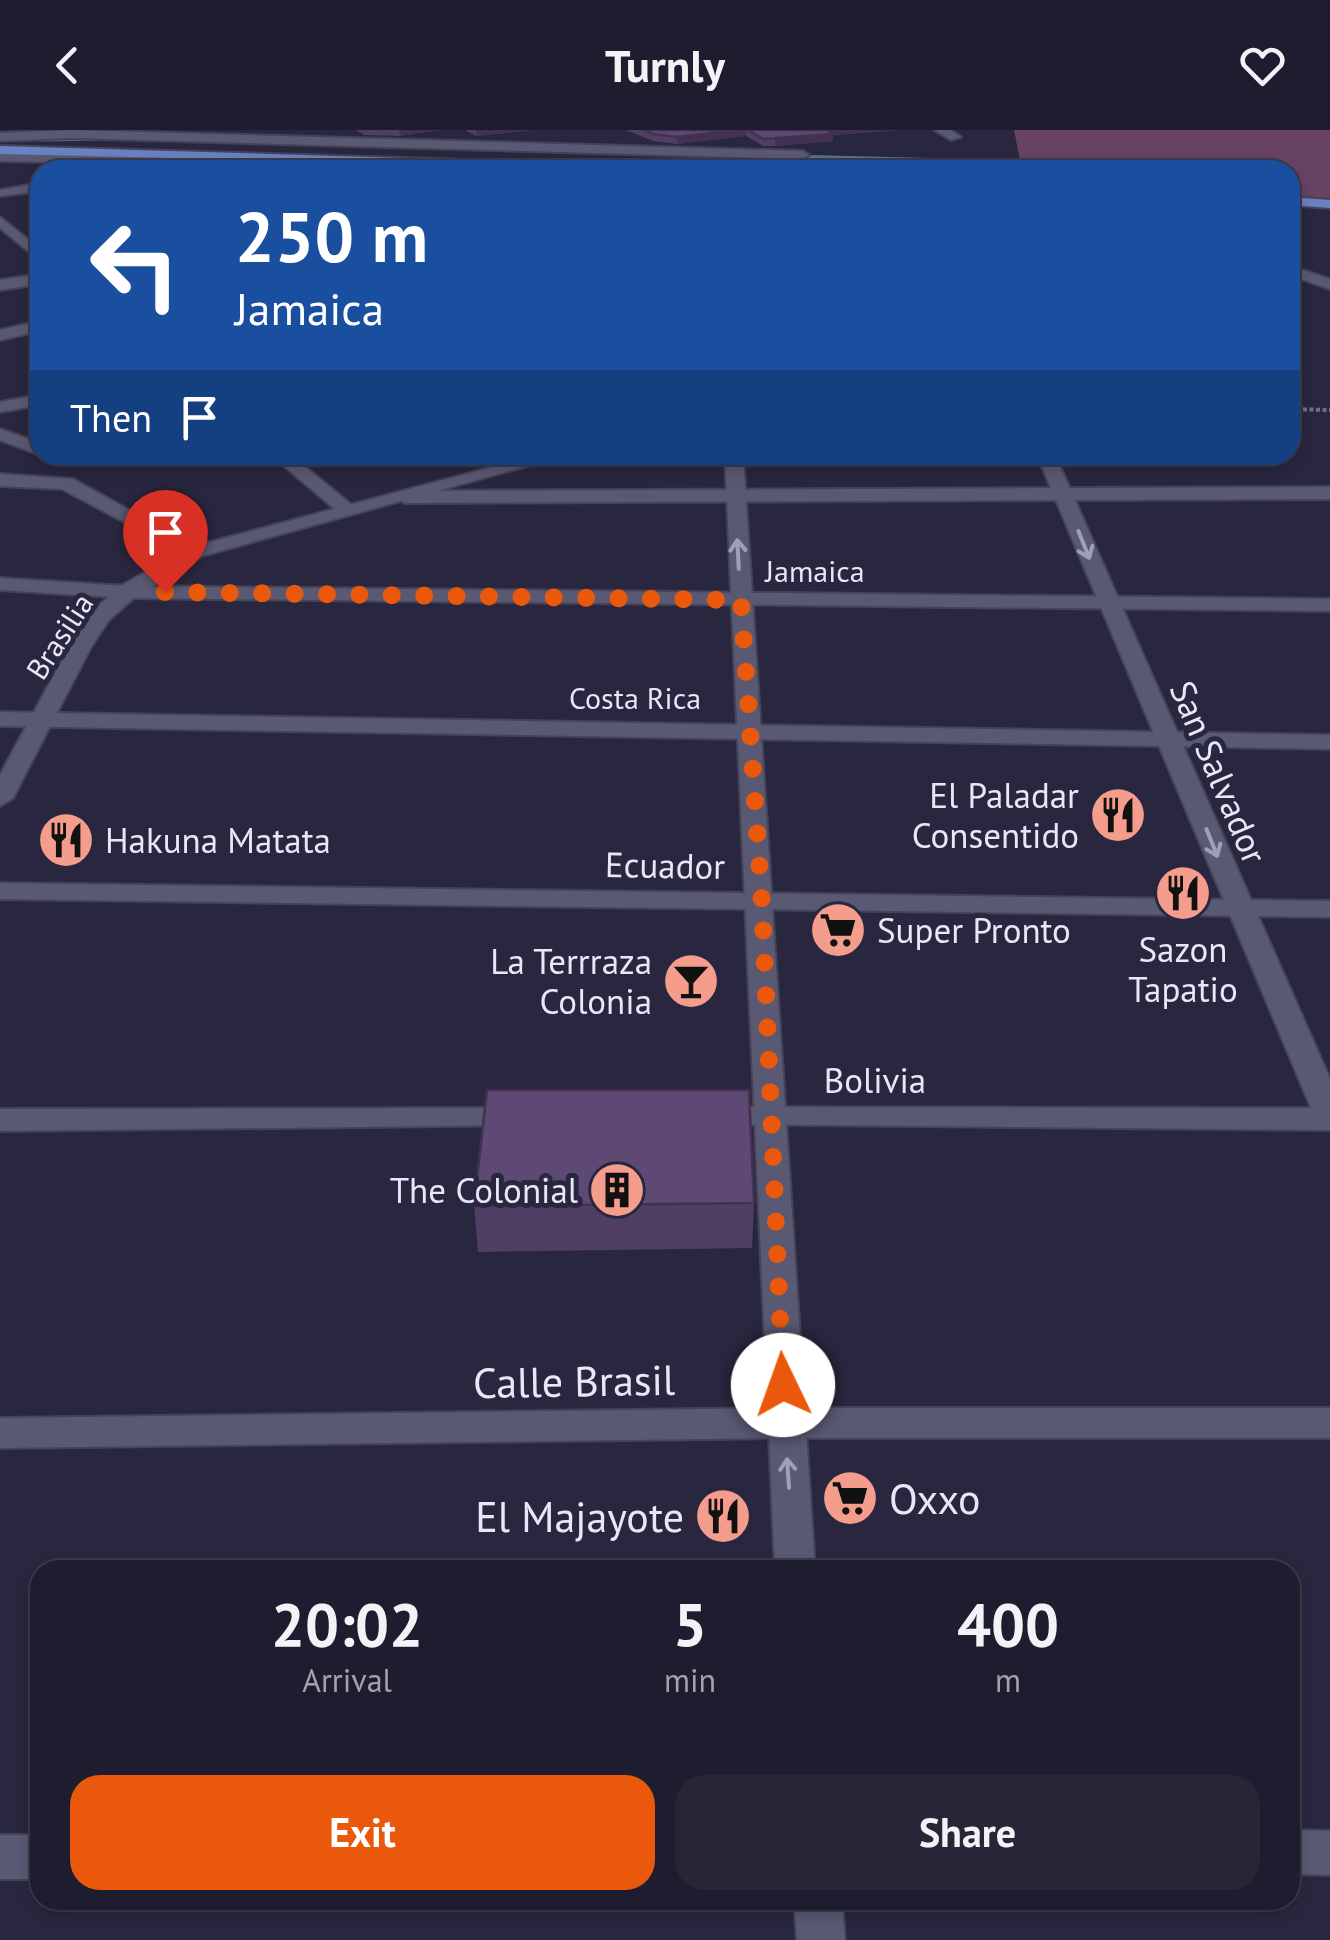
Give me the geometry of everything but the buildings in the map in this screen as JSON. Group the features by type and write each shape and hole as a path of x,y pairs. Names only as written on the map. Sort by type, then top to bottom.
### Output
{"main road":[{"path":"131,155 527,155 576,160"},
{"path":"1300,202 1330,204"}],"street":[{"path":"249,130 307,160"},
{"path":"430,130 467,147"},
{"path":"940,130 955,138"},
{"path":"0,137 69,132 467,147 527,155 803,155 782,138"},
{"path":"624,136 668,152"},
{"path":"0,153 184,160"},
{"path":"1,196 30,189"},
{"path":"0,221 30,248"},
{"path":"1300,264 1317,260"},
{"path":"1300,271 1330,284"},
{"path":"0,286 30,281"},
{"path":"1300,288 1330,284"},
{"path":"0,335 30,328"},
{"path":"0,407 30,402"},
{"path":"0,434 30,445"},
{"path":"55,465 66,483"},
{"path":"292,465 350,512"},
{"name":"Brasilia","path":"0,798 80,648 100,616 127,592 195,552 521,465"},
{"path":"734,465 762,903 769,1117 794,1560"},
{"name":"San Salvador","path":"1051,465 1330,1117"},
{"path":"0,480 66,483 195,552"},
{"path":"405,497 1330,493"},
{"name":"Jamaica","path":"0,584 127,592 1330,605"},
{"name":"Costa Rica","path":"0,719 1330,742"},
{"name":"Ecuador","path":"0,891 1330,909"},
{"name":"Bolivia","path":"670,1117 1330,1117"},
{"path":"0,1120 552,1118"},
{"name":"Calle Brasil","path":"0,1433 785,1423 1330,1423"},
{"path":"1300,1852 1330,1853"},
{"path":"0,1857 30,1857"},
{"path":"819,1910 821,1940"}],"path":[{"path":"1300,410 1330,410"}],"shaded area":[{"path":"1014,130 1330,130 1330,201 1300,198 1300,160 1020,160"}],"waterway":[{"path":"42,139 99,138"},
{"path":"792,157 910,160"}],"place":[{"name":"El Paladar Consentido","path":"1118,815"},
{"name":"Hakuna Matata","path":"66,840"},
{"name":"Sazon Tapatio","path":"1183,893"},
{"name":"Super Pronto","path":"838,930"},
{"name":"La Terrraza Colonia","path":"691,981"},
{"name":"The Colonial","path":"617,1190"},
{"name":"Oxxo","path":"850,1498"},
{"name":"El Majayote","path":"723,1516"}],"route":[{"path":"165,592 741,600 762,903 783,1385"}]}
